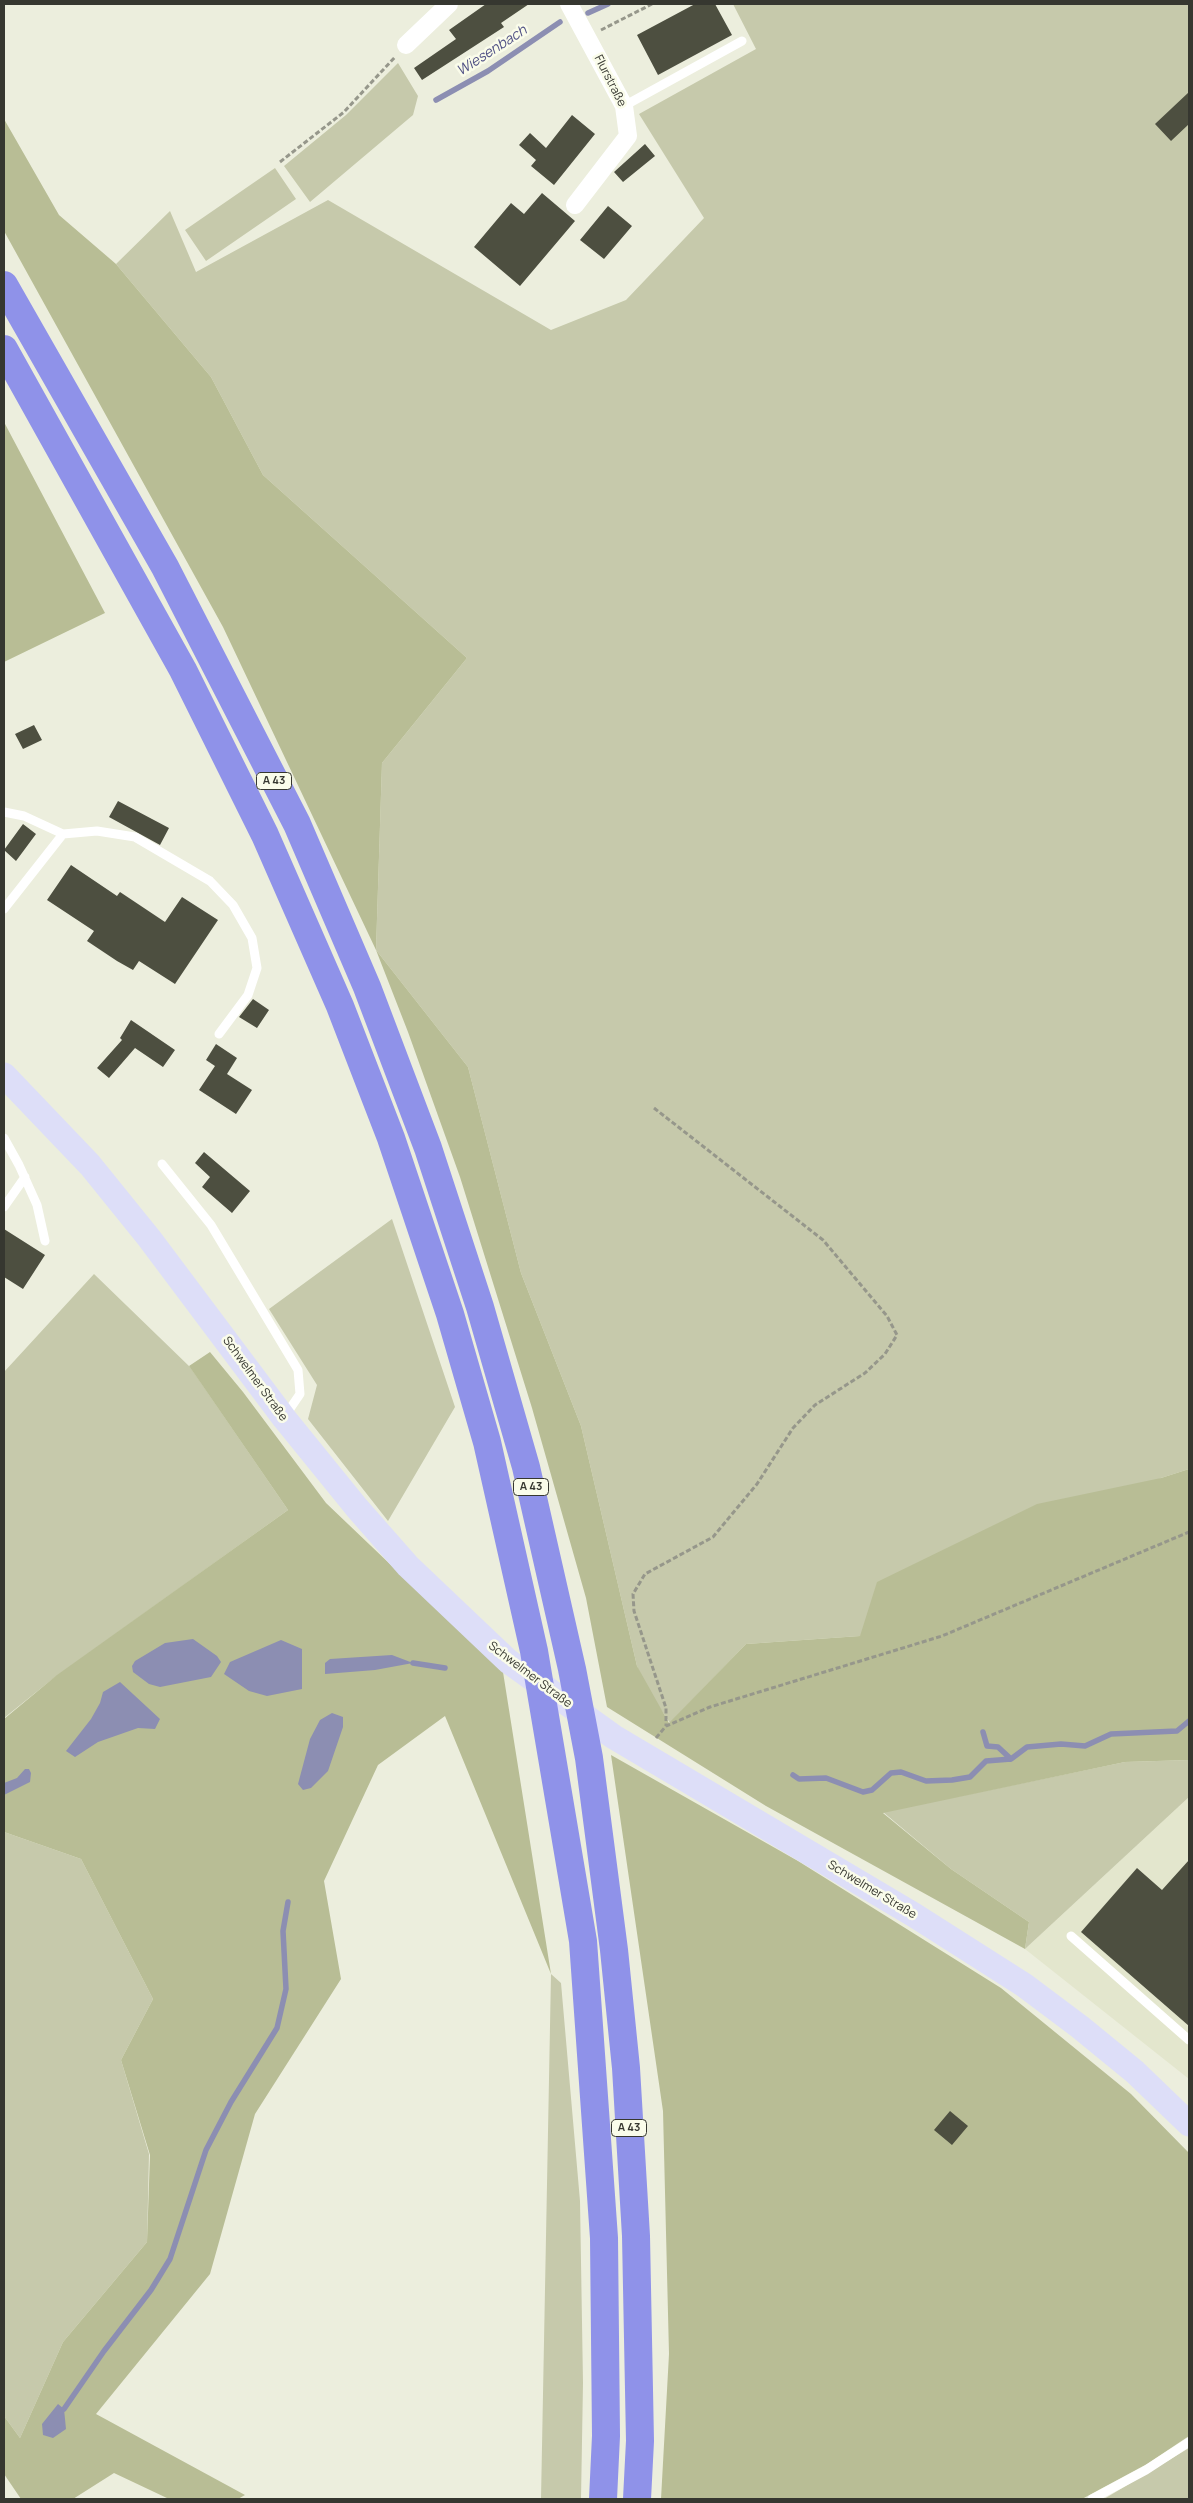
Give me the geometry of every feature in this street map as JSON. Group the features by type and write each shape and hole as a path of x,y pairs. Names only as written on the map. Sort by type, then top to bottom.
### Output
{"highway":[{"name":"A 43","path":"4,285 165,567 296,824 367,987 428,1148 480,1307 526,1468 572,1669 589,1758 614,1950 626,2068 636,2236 640,2441 637,2499"},
{"name":"A 43","path":"4,349 183,670 265,835 340,1006 391,1138 450,1314 487,1442 534,1650 583,1941 594,2070 604,2238 606,2436 604,2499"}],"main road":[{"name":"Schwelmer Straße","path":"4,1075 90,1165 161,1253 284,1418 408,1566 460,1618 508,1661 614,1736 914,1915 1024,1986 1080,2027 1135,2072 1189,2124"}],"street":[{"path":"406,45 449,4"},
{"name":"Flurstraße","path":"569,4 624,106 628,136 575,205"}],"lane":[{"path":"624,106 742,41"},
{"path":"4,812 24,816 63,834 97,831 136,837 210,881 233,905 252,938 256,968 248,995 219,1034"},
{"path":"4,909 63,834"},
{"path":"4,1138 37,1205 46,1241"},
{"path":"162,1164 211,1226 298,1370 300,1394 284,1418"},
{"path":"4,1207 24,1177"},
{"path":"1071,1936 1189,2040"},
{"path":"1092,2499 1146,2470 1189,2442"}],"path":[{"path":"587,37 652,4"},
{"path":"280,162 344,112 406,45"},
{"path":"654,1108 823,1240 887,1316 897,1335 885,1354 865,1373 815,1405 793,1428 757,1484 714,1537 645,1574 633,1594 634,1611 666,1708 666,1726"},
{"path":"643,1754 666,1726 710,1707 942,1636 1189,1532"}],"shaded area":[{"path":"733,4 1189,4 1189,1469 1161,1478 860,1636 746,1644 670,1723 644,1685 637,1666 581,1426 521,1273 468,1067 376,950 382,763 467,658 263,475 211,377 116,264 170,211 196,272 328,200 551,330 626,300 704,218 639,114 756,49"},
{"path":"398,63 418,96 413,115 310,202 284,166 346,115"},
{"path":"4,119 59,215 116,264 211,377 263,475 467,658 382,763 376,950 223,627 4,231"},
{"path":"275,168 296,199 206,261 185,230"},
{"path":"4,422 105,613 4,662"},
{"path":"376,950 468,1067 521,1273 581,1426 637,1666 669,1723 746,1644 860,1636 877,1582 1037,1504 1161,1478 1189,1469 1189,1760 1125,1762 883,1813 951,1869 1029,1922 1025,1949 766,1806 607,1707 586,1598 532,1408 460,1177 408,1032"},
{"path":"392,1219 455,1407 388,1521 308,1419 317,1385 269,1309"},
{"path":"94,1274 190,1367 288,1510 50,1681 4,1718 4,1372"},
{"path":"210,1352 243,1392 326,1503 503,1672 551,1974 445,1716 378,1765 324,1881 341,1979 255,2114 210,2274 96,2414 245,2495 238,2499 169,2499 114,2473 73,2499 21,2499 4,2474 4,2416 20,2438 63,2342 147,2242 150,2155 121,2060 153,1999 81,1859 4,1832 4,1719 57,1675 288,1510 189,1366"},
{"path":"611,1755 798,1861 1001,1988 1131,2094 1189,2153 1189,2436 1147,2464 1082,2499 661,2499 669,2354 663,2111"},
{"path":"1189,1760 1189,1797 1025,1949 1029,1922 951,1869 883,1812 1125,1762"},
{"path":"1189,1797 1189,2079 1025,1949"},
{"path":"4,1832 81,1859 153,1999 121,2060 149,2154 147,2242 63,2342 20,2438 4,2416"},
{"path":"551,1974 561,1983 580,2201 583,2383 581,2499 541,2499"},
{"path":"1189,2448 1189,2499 1104,2499"}],"water":[{"path":"193,1639 217,1656 221,1662 211,1677 160,1687 149,1684 133,1672 132,1666 135,1661 165,1643"},
{"path":"281,1640 302,1649 302,1689 267,1696 249,1691 224,1674 230,1662"},
{"path":"392,1655 413,1663 375,1670 325,1674 325,1663 330,1659"},
{"path":"120,1682 160,1719 155,1729 138,1728 98,1742 75,1757 66,1751 91,1719 100,1703 103,1692"},
{"path":"332,1713 343,1717 343,1727 328,1771 311,1788 303,1790 298,1784 310,1739 320,1720"},
{"path":"25,1769 29,1769 31,1773 30,1782 4,1795 4,1783 17,1778"},
{"path":"58,2404 64,2409 66,2429 53,2438 43,2435 42,2424"}],"building":[{"path":"486,4 529,4 501,23 504,27 422,80 414,68 456,39 449,30"},
{"path":"695,4 715,4 732,35 658,75 637,35"},
{"path":"1189,92 1189,124 1171,141 1155,124"},
{"path":"572,115 595,134 554,185 531,166 536,160 519,145 530,133 546,148"},
{"path":"645,144 655,156 623,182 614,172"},
{"path":"542,193 575,221 520,286 474,247 511,203 524,214"},
{"path":"608,206 632,226 604,259 580,240"},
{"path":"34,725 42,740 23,749 15,734"},
{"path":"118,801 169,828 160,845 109,817"},
{"path":"23,824 36,834 16,861 4,850"},
{"path":"71,865 117,896 120,892 165,922 182,897 218,920 175,984 139,961 133,970 117,961 87,941 94,931 47,900"},
{"path":"253,999 269,1010 257,1028 239,1017"},
{"path":"131,1020 175,1050 163,1067 135,1048 109,1078 97,1068 122,1040 120,1038"},
{"path":"216,1044 237,1058 227,1074 252,1090 236,1114 199,1090 215,1066 206,1060"},
{"path":"204,1152 250,1191 232,1213 202,1187 210,1177 195,1163"},
{"path":"4,1229 45,1255 23,1289 4,1277"},
{"path":"1189,1860 1189,2026 1081,1932 1137,1868 1162,1890"},
{"path":"950,2111 968,2126 952,2145 934,2130"}],"waterway":[{"name":"Wiesenbach","path":"588,13 608,4"},
{"name":"Wiesenbach","path":"436,100 488,71 560,22"},
{"path":"413,1663 445,1668"},
{"path":"793,1775 799,1779 826,1778 863,1792 872,1790 891,1773 901,1772 926,1781 952,1780 970,1777 986,1761 1011,1759 1027,1747 1061,1744 1085,1746 1111,1734 1177,1731 1189,1721"},
{"path":"983,1732 987,1746 998,1747 1011,1759"},
{"path":"64,2409 104,2351 151,2290 170,2259 206,2150 231,2102 277,2028 286,1989 283,1931 288,1902"}]}
